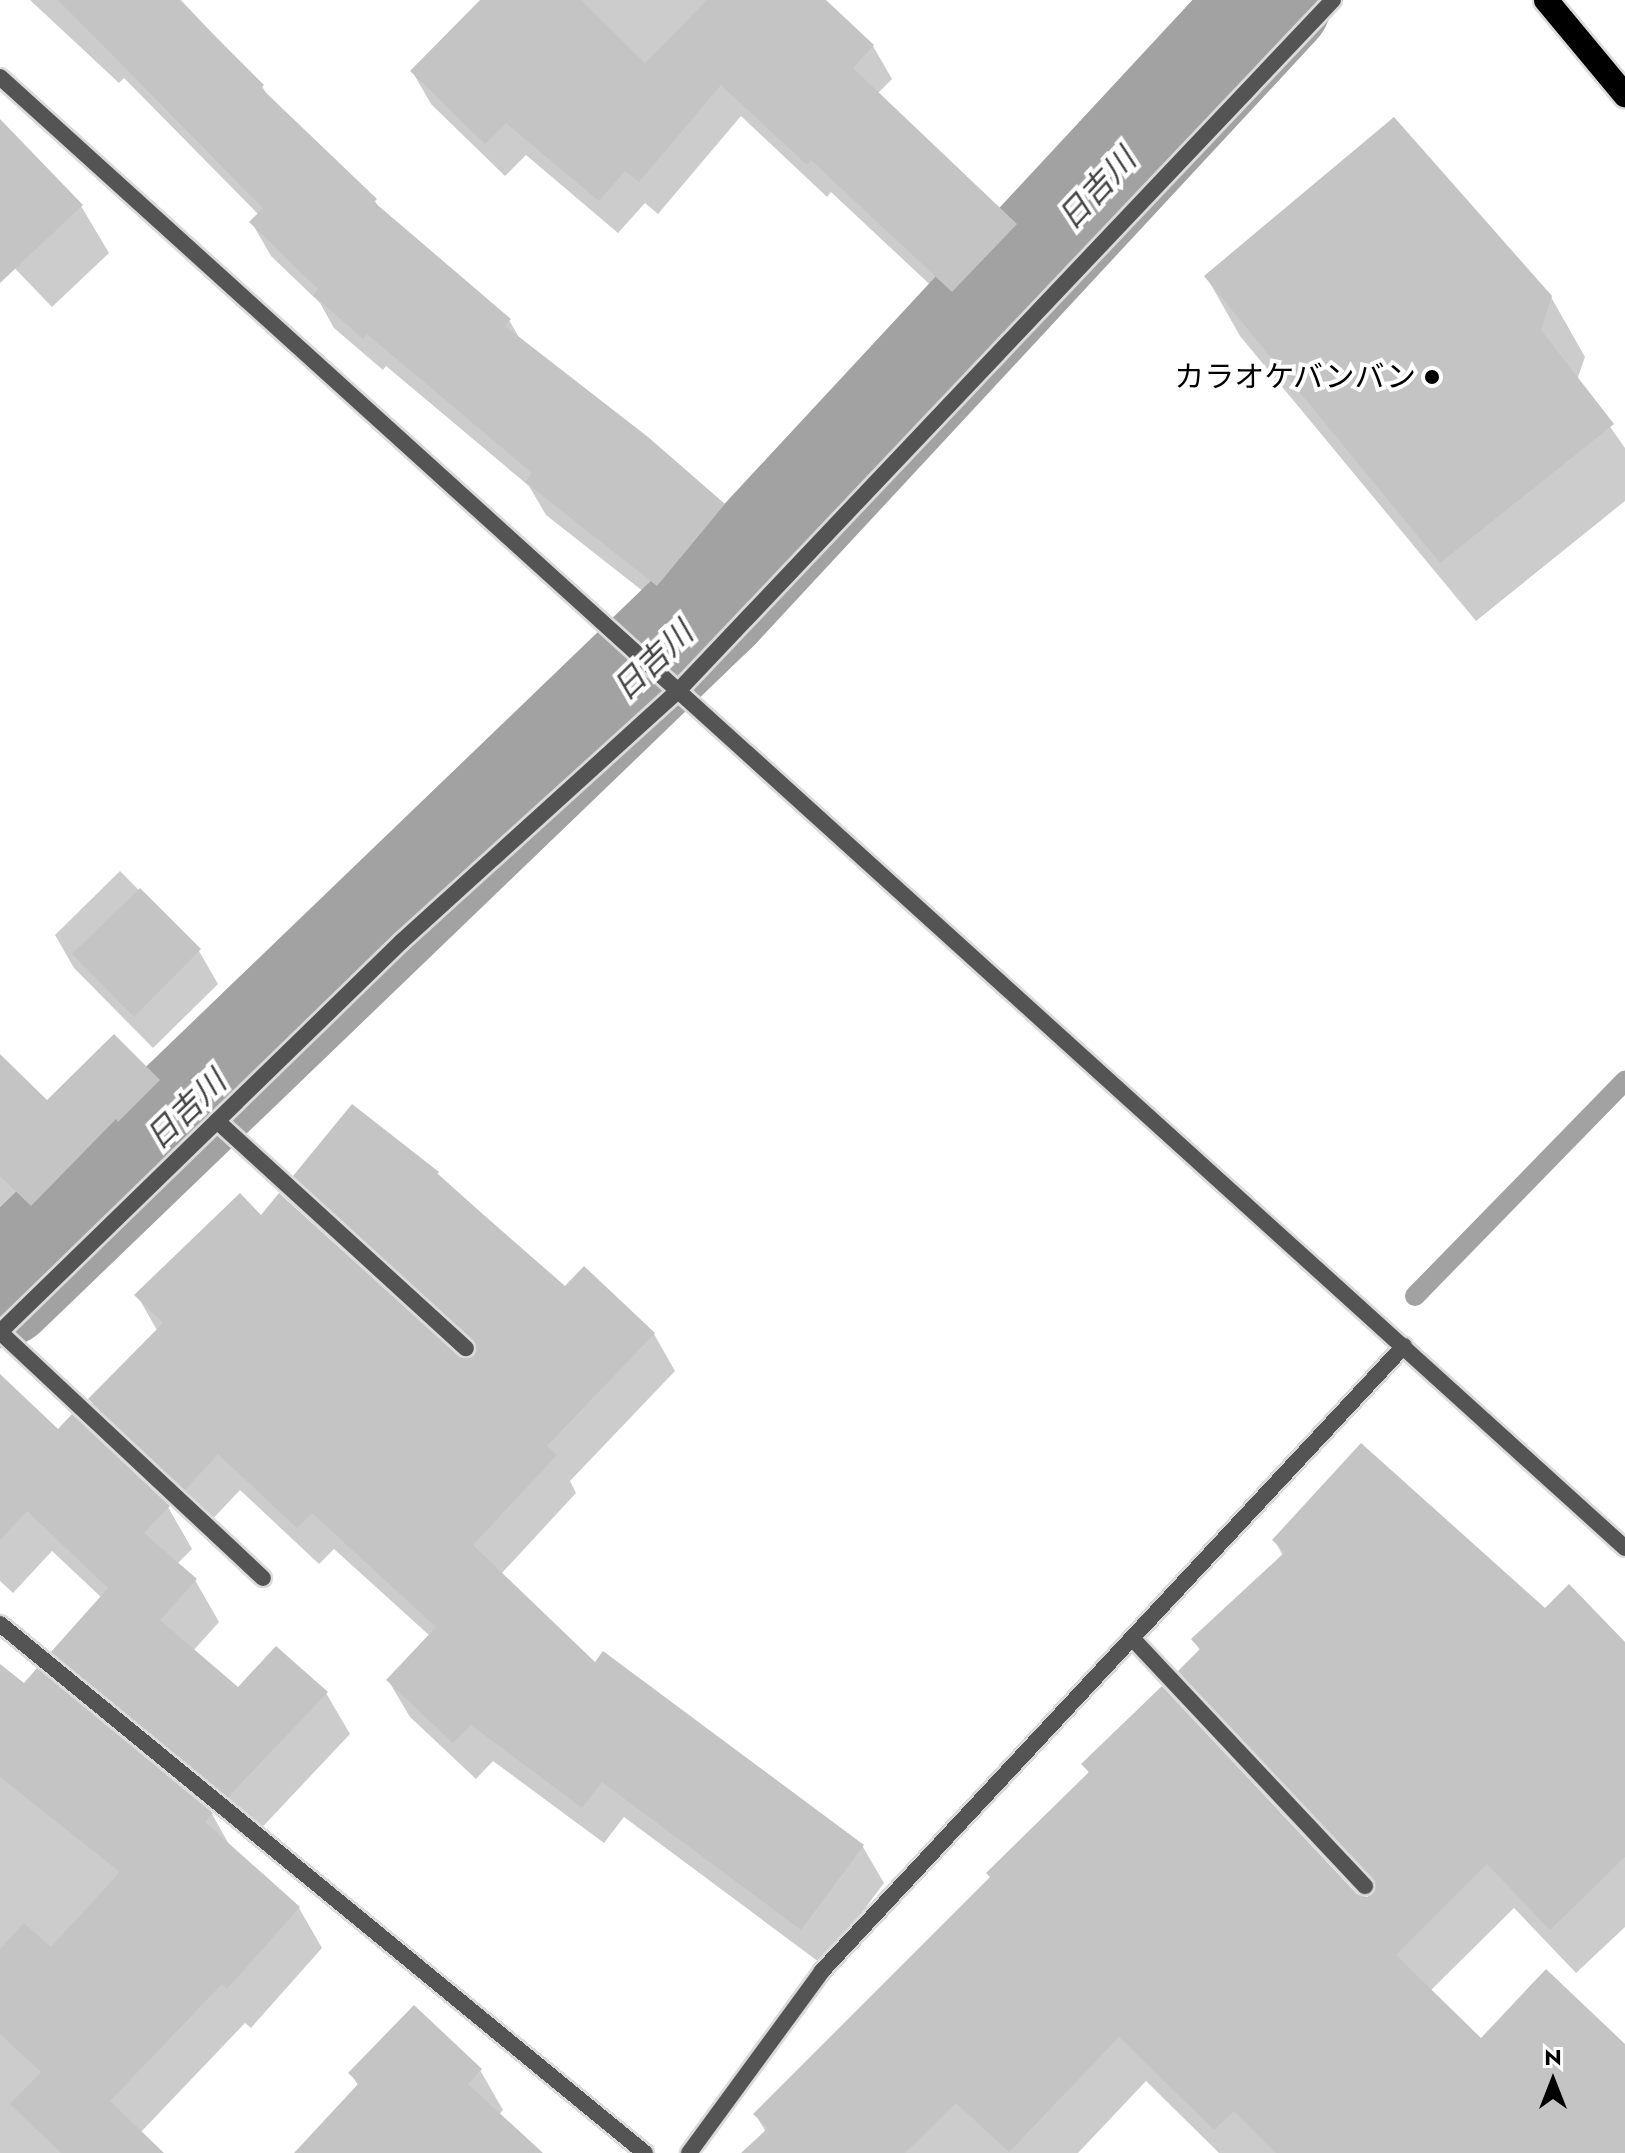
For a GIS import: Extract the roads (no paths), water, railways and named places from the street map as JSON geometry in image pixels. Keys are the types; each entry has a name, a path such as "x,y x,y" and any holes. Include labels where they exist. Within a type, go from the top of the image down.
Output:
{"highway":[{"path":"1546,0 1625,95"}],"street":[{"path":"263,1578 0,1332 401,942 678,691 1333,0"},
{"path":"0,77 1625,1548"},
{"path":"217,1121 466,1348"},
{"path":"689,2153 822,1971 1404,1346"},
{"path":"0,1624 645,2153"},
{"path":"1133,1639 1365,1886"}],"waterway":[{"name":"日吉川","path":"0,1289 713,603 1273,0"},
{"path":"1415,1296 1625,1081"}],"place":[{"name":"カラオケバンバン","path":"1432,377"}]}
